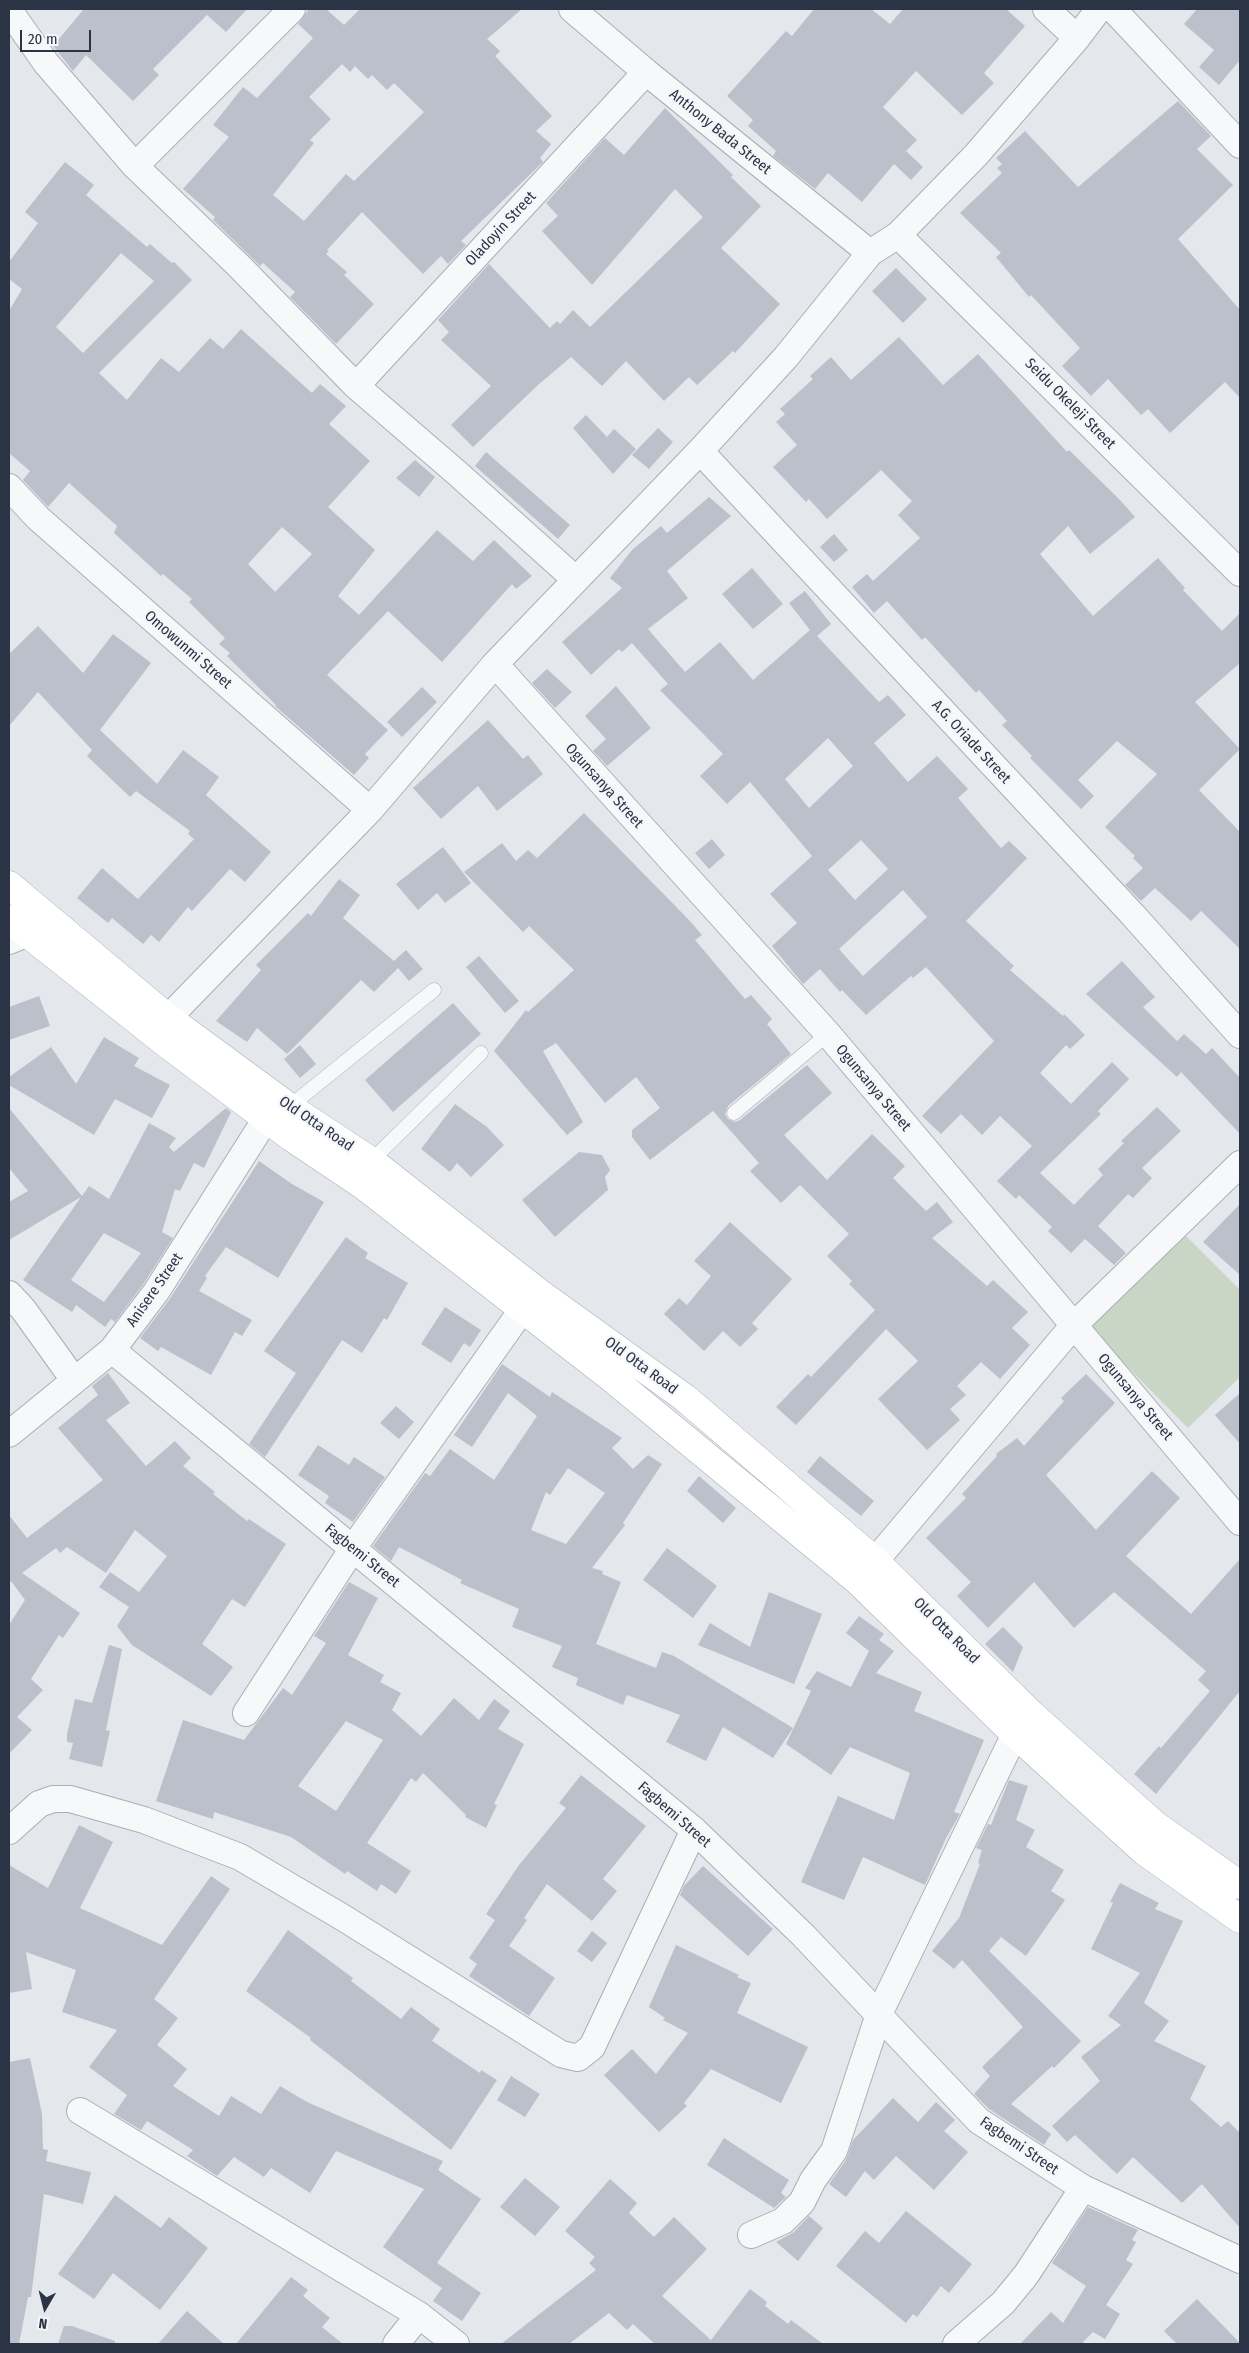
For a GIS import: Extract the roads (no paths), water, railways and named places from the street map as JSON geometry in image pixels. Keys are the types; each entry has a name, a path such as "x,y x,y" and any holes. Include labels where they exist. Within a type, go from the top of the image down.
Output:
{"street":[{"path":"135,166 292,9"},
{"name":"Anthony Bada Street","path":"572,9 646,72 870,253"},
{"path":"1046,9 1077,38"},
{"path":"168,1018 370,810 495,664 700,451 786,357 870,253 898,235 976,155 1077,38 1098,9"},
{"path":"1113,9 1240,145"},
{"path":"9,10 46,63 135,166 239,266 356,386 457,473 575,579"},
{"name":"Oladoyin Street","path":"356,386 646,72"},
{"name":"Seidu Okeleji Street","path":"898,235 1240,573"},
{"name":"A.G. Oriade Street","path":"700,451 1133,915 1240,1035"},
{"name":"Omowunmi Street","path":"9,487 38,518 370,810"},
{"name":"Ogunsanya Street","path":"495,664 828,1034 1240,1522"},
{"name":"Old Otta Road","path":"9,885 278,1112 291,1137 364,1186 609,1376 858,1581 1015,1734 1144,1851 1240,1919"},
{"name":"Old Otta Road","path":"15,931 168,1044 278,1112 371,1161 538,1292 685,1398 875,1561 1031,1714 1155,1825 1240,1885"},
{"name":"Anisere Street","path":"9,1434 112,1350 156,1292 278,1112"},
{"path":"875,1561 1074,1325 1240,1164"},
{"path":"9,1294 23,1309 74,1380"},
{"path":"246,1713 353,1548 522,1310"},
{"name":"Fagbemi Street","path":"112,1350 694,1830 804,1936 979,2121 1083,2188 1240,2260"},
{"path":"609,1376 626,1355"},
{"path":"751,2235 783,2221 802,2202 813,2180 834,2151 879,2014 1015,1734"},
{"path":"9,1831 39,1804 53,1799 70,1799 144,1820 240,1857 342,1917 561,2054 578,2058 592,2047 694,1830"},
{"path":"80,2111 419,2316 456,2344"},
{"path":"956,2344 1003,2304 1026,2275 1083,2188"},
{"path":"396,2344 419,2316"}],"lane":[{"path":"278,1112 434,990"},
{"path":"734,1113 828,1034"},
{"path":"371,1161 481,1053"}]}
